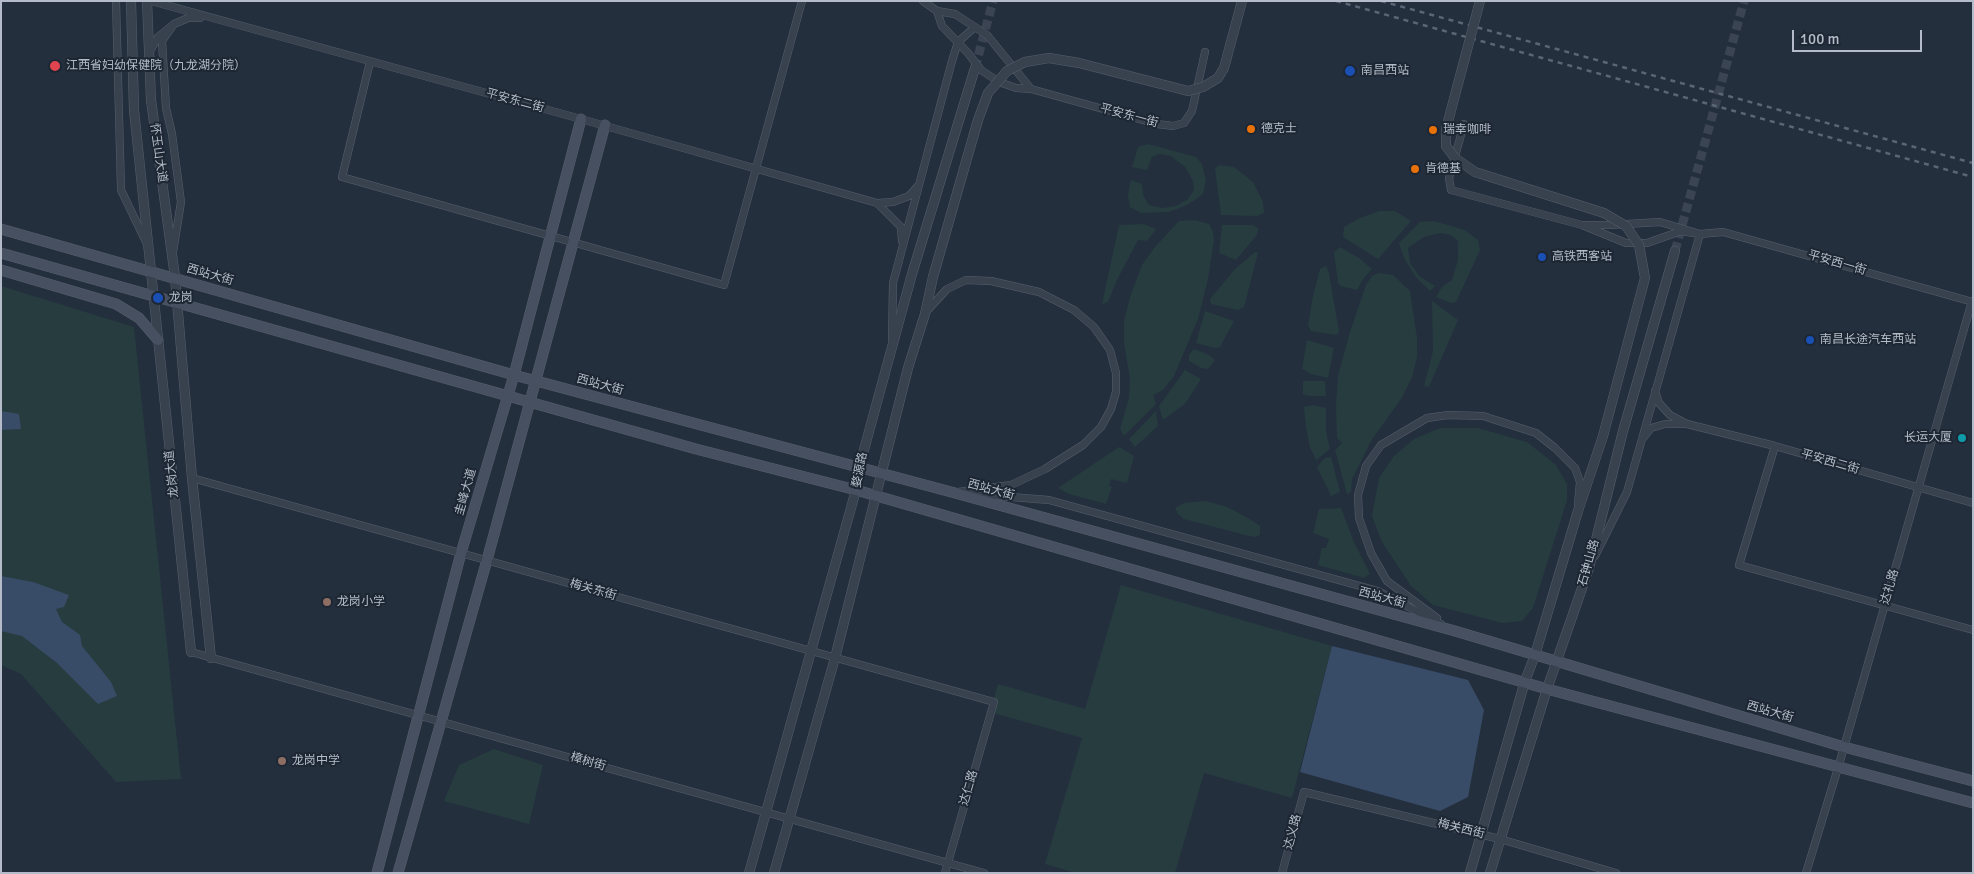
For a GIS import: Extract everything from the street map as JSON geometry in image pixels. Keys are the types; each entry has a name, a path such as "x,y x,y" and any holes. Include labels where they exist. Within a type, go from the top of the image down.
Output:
{"main road":[{"name":"圭峰大道","path":"377,873 461,553 514,375 581,119"},
{"path":"398,873 487,560 605,125"},
{"name":"西站大街","path":"1,229 514,375 955,493 1455,631 1844,747 1973,781"},
{"path":"1,253 696,450 856,490 1547,689 1973,803"},
{"path":"1,270 116,304 139,318 158,340"}],"street":[{"path":"116,1 121,190 149,248"},
{"name":"怀玉山大道","path":"131,1 134,110 153,297"},
{"name":"怀玉山大道","path":"147,1 151,100 177,304"},
{"name":"平安东二街","path":"152,1 174,4 210,18 605,125 877,203"},
{"path":"370,62 342,177 724,285 802,1"},
{"path":"923,1 937,11 955,14 992,41 1031,89"},
{"name":"婺源路","path":"774,873 835,658 908,368 925,314 933,277 978,120 988,93 1007,71 1025,62 1048,58 1079,63 1188,92 1203,88 1218,78 1224,68 1242,1"},
{"name":"石钟山路","path":"1470,873 1525,682 1603,436 1645,278 1639,245 1626,226 1604,213 1475,172 1455,158 1446,146 1446,129 1480,1"},
{"name":"平安东一街","path":"937,11 942,26 981,70 1000,82 1016,88 1031,89 1157,124 1173,126 1184,123 1192,110 1205,52"},
{"path":"150,51 158,36 174,24 188,18 210,18"},
{"path":"172,260 181,202 172,134 166,108 162,42 174,24"},
{"path":"892,344 893,283 902,248 958,42 974,27"},
{"name":"婺源路","path":"749,873 856,490 859,468 892,344 975,68"},
{"path":"1464,124 1449,178 1451,190 1582,225 1626,243 1647,243 1681,231 1700,234"},
{"path":"877,203 893,202 909,196 920,183"},
{"path":"877,203 902,227 902,248"},
{"path":"1582,225 1660,222 1700,234"},
{"name":"平安西一街","path":"1700,234 1723,232 1972,301"},
{"path":"1589,568 1627,492 1654,390 1700,234"},
{"name":"石钟山路","path":"1490,873 1547,689 1589,568 1623,431 1675,251"},
{"path":"925,314 947,289 966,280 991,281 1039,292 1074,310 1094,327 1110,350 1116,373 1116,392 1111,409 1101,427 1083,445 1045,470 1011,484 955,493"},
{"name":"龙岗大道","path":"153,297 191,652"},
{"name":"达礼路","path":"1806,873 1972,301"},
{"name":"龙岗大道","path":"177,304 192,478 211,658"},
{"path":"1654,390 1659,403 1670,415 1686,424"},
{"path":"1455,631 1387,581 1371,553 1359,518 1358,495 1366,466 1380,445 1427,418 1448,415 1483,416 1536,433 1555,448 1575,468 1580,482 1578,511"},
{"path":"1641,440 1651,428 1665,424 1686,424"},
{"name":"平安西二街","path":"1686,424 1775,446 1973,503"},
{"path":"1775,446 1739,565 1973,630"},
{"name":"梅关东街","path":"192,478 994,702"},
{"path":"955,493 1049,500 1378,591 1455,631"},
{"name":"樟树街","path":"191,652 984,873"},
{"name":"达仁路","path":"945,873 994,702"},
{"name":"梅关西街","path":"1304,792 1481,834 1616,873"},
{"name":"达义路","path":"1282,873 1304,792"}],"green space":[{"path":"1148,144 1196,157 1202,164 1206,181 1203,194 1189,204 1169,212 1141,213 1130,207 1128,195 1131,180 1142,184 1143,195 1149,205 1162,208 1176,206 1188,199 1194,190 1193,181 1185,167 1171,156 1159,154 1152,157 1147,170 1132,167 1138,147"},
{"path":"1219,165 1234,167 1253,182 1263,202 1264,213 1257,216 1221,215 1215,169"},
{"path":"1379,211 1395,211 1411,221 1378,259 1343,237 1344,227 1360,218"},
{"path":"1195,220 1209,224 1214,240 1208,279 1198,319 1174,376 1163,390 1153,395 1156,404 1124,436 1120,429 1129,398 1130,380 1124,342 1124,321 1131,294 1142,265 1155,247 1179,221"},
{"path":"1434,221 1465,230 1478,240 1480,250 1456,302 1451,303 1436,297 1442,287 1452,280 1458,260 1458,241 1451,235 1440,233 1424,237 1408,248 1410,263 1419,276 1435,286 1430,291 1415,276 1404,258 1399,243 1420,222"},
{"path":"1144,224 1156,229 1147,241 1138,240 1108,302 1102,304 1119,225"},
{"path":"1222,225 1252,225 1258,228 1257,235 1236,260 1219,253"},
{"path":"1340,247 1359,258 1372,269 1363,279 1357,290 1341,286 1338,283 1334,252"},
{"path":"1255,252 1258,253 1244,307 1238,310 1211,304 1210,299 1235,269"},
{"path":"1326,266 1329,273 1339,332 1336,335 1311,331 1308,325 1320,269"},
{"path":"1378,273 1393,275 1410,291 1417,338 1417,357 1412,377 1401,399 1371,441 1352,479 1351,492 1347,494 1335,450 1342,443 1337,438 1336,405 1338,376 1366,285 1372,276"},
{"path":"1,286 134,327 181,779 116,782 21,674 1,665"},
{"path":"1432,301 1458,320 1429,387 1424,386 1433,351"},
{"path":"1205,311 1234,321 1220,347 1215,348 1196,343"},
{"path":"1307,340 1334,348 1328,378 1311,374 1302,369"},
{"path":"1194,349 1209,355 1215,360 1208,369 1201,368 1189,361 1189,355"},
{"path":"1185,370 1201,379 1185,404 1163,420 1159,406"},
{"path":"1303,381 1325,381 1326,396 1303,394"},
{"path":"1314,405 1326,408 1326,432 1330,449 1316,460 1310,447 1304,407"},
{"path":"1156,411 1158,426 1135,447 1129,439"},
{"path":"1440,428 1478,428 1527,442 1556,465 1567,484 1567,500 1533,608 1522,621 1502,623 1433,605 1411,586 1382,542 1372,516 1379,478 1394,456 1414,439"},
{"path":"1119,447 1134,456 1127,483 1111,479 1109,486 1112,487 1106,504 1069,494 1058,488"},
{"path":"1331,457 1340,492 1331,496 1317,467 1325,458"},
{"path":"1206,501 1227,507 1248,518 1260,526 1260,535 1254,537 1184,519 1175,508 1184,503"},
{"path":"1341,508 1354,542 1370,574 1364,578 1318,565 1322,548 1326,548 1329,539 1313,533 1319,509"},
{"path":"1121,585 1332,646 1292,798 1204,773 1175,873 1076,873 1045,864 1082,738 990,712 998,684 1085,709"},
{"path":"494,749 543,765 529,824 444,801 459,765"}],"water":[{"path":"1,411 19,414 21,429 1,430"},
{"path":"1,576 33,582 69,595 64,607 56,609 62,622 80,635 82,646 111,682 117,696 98,704 57,663 22,636 1,631"},
{"path":"1332,646 1468,680 1484,710 1468,797 1440,811 1300,772"}],"tunnel":[{"path":"975,68 993,1"},
{"path":"1675,251 1744,1"}],"railway":[{"path":"1336,1 1973,177"},
{"path":"1381,1 1973,163"}],"place":[{"name":"江西省妇幼保健院（九龙湖分院）","path":"55,66"},
{"name":"南昌西站","path":"1350,71"},
{"name":"德克士","path":"1251,129"},
{"name":"瑞幸咖啡","path":"1433,130"},
{"name":"肯德基","path":"1415,169"},
{"name":"高铁西客站","path":"1542,257"},
{"name":"龙岗","path":"158,298"},
{"name":"南昌长途汽车西站","path":"1810,340"},
{"name":"长运大厦","path":"1962,438"},
{"name":"龙岗小学","path":"327,602"},
{"name":"龙岗中学","path":"282,761"}]}
